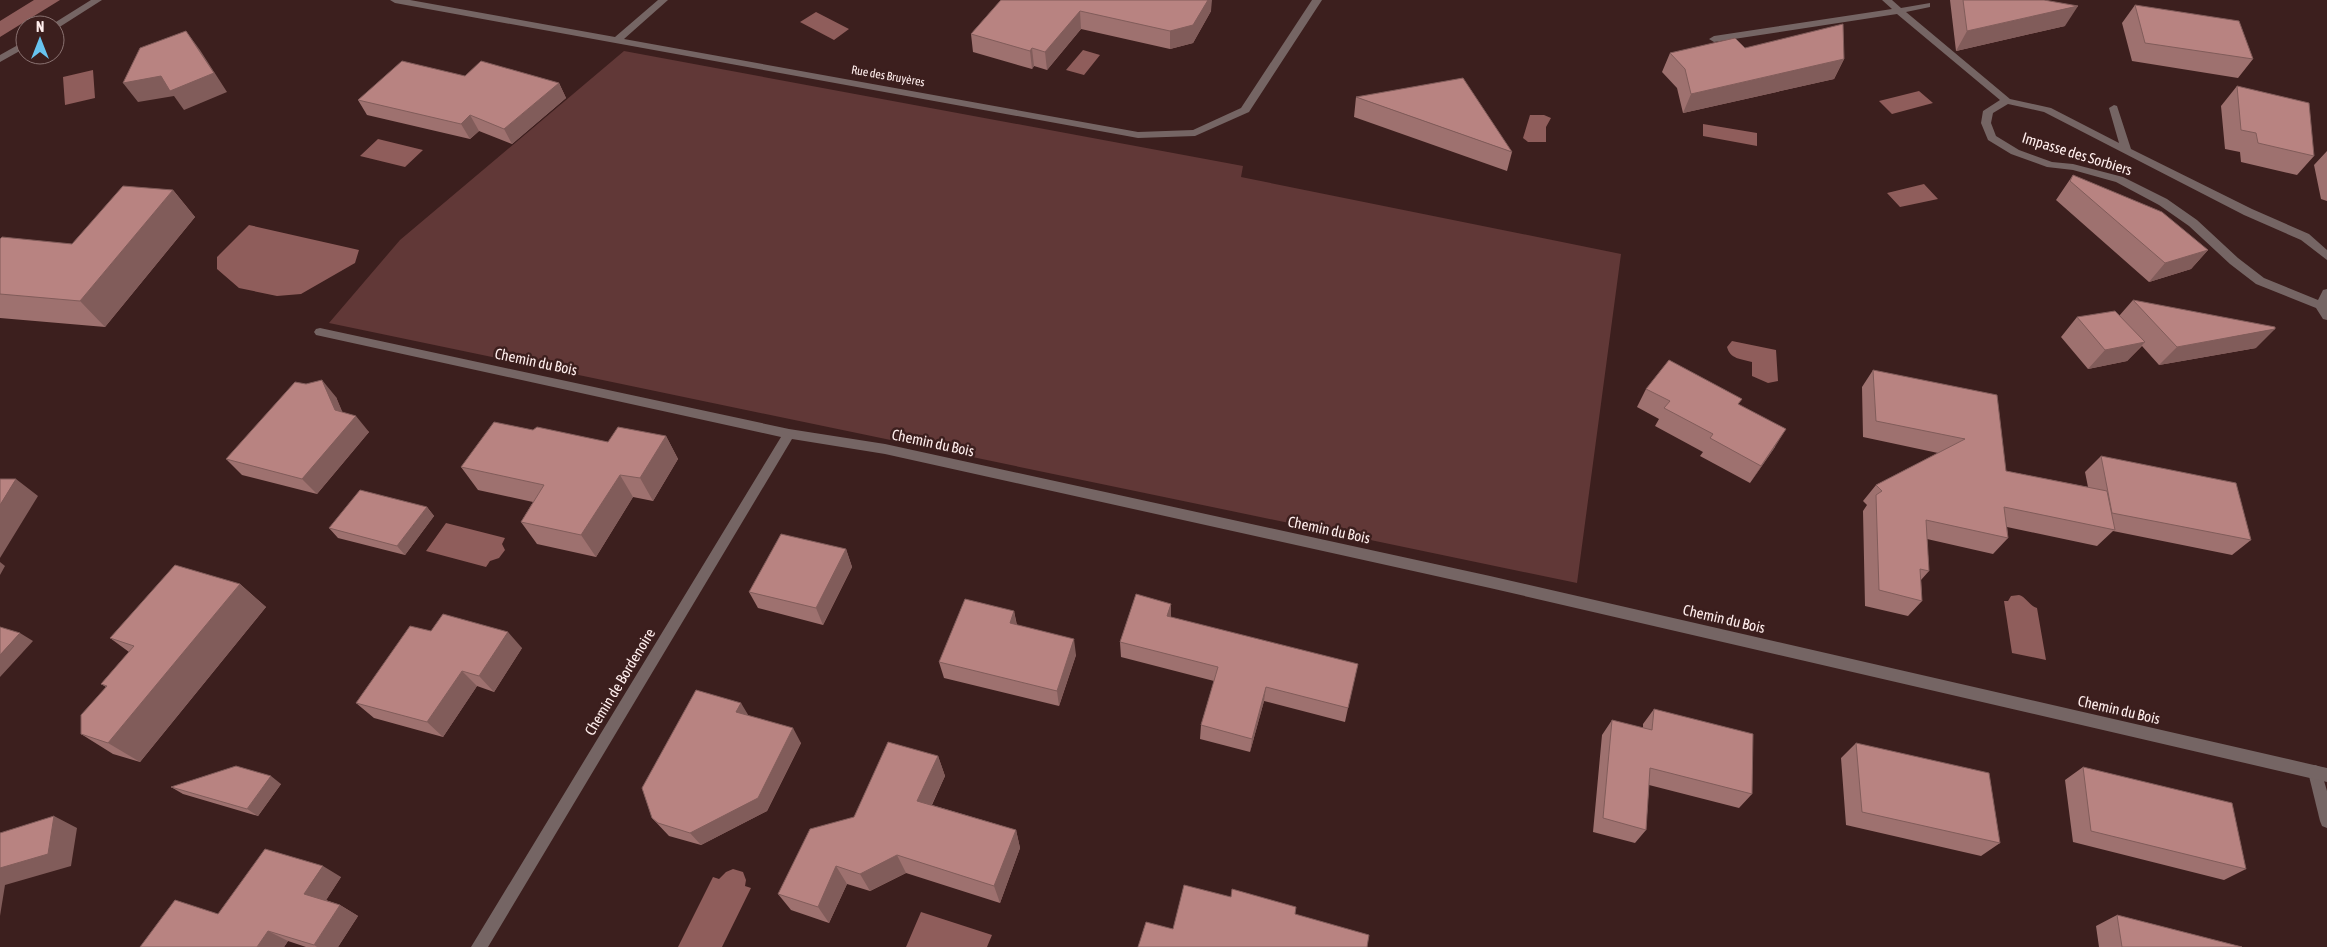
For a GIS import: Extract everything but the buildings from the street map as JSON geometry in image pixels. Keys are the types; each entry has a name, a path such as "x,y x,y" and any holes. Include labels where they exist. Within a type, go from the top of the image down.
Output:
{"street":[{"path":"65,20 97,0"},
{"name":"Rue des Bruyères","path":"394,0 618,39 1138,135 1195,133 1245,110 1317,0"},
{"path":"618,39 663,0"},
{"name":"Impasse des Sorbiers","path":"1886,0 2007,101 2047,110 2248,212 2305,237 2327,256"},
{"path":"1714,39 1899,11 1926,5"},
{"path":"0,59 15,50"},
{"name":"Impasse des Sorbiers","path":"2007,101 1988,110 1986,123 1992,138 2014,152 2051,165 2073,167 2119,180 2163,202 2193,223 2234,261 2260,281 2320,305"},
{"path":"2114,108 2128,151"},
{"path":"2327,293 2320,305 2327,316"},
{"name":"Chemin du Bois","path":"320,332 789,434 885,449 1461,575 2321,774"},
{"name":"Chemin de Bordenoire","path":"478,947 789,434"},
{"path":"2321,774 2327,821"}],"shaded area":[{"path":"34,0 60,0 36,15 15,15 15,28 0,37 0,21"},
{"path":"816,12 849,29 834,40 800,22"},
{"path":"1083,50 1100,55 1084,75 1066,70"},
{"path":"624,51 1243,166 1241,177 1621,254 1577,583 329,323 400,240"},
{"path":"93,70 95,98 65,105 63,77"},
{"path":"1919,91 1933,103 1892,114 1879,101"},
{"path":"1530,115 1544,115 1551,118 1546,127 1546,142 1528,142 1523,138"},
{"path":"1703,124 1757,133 1757,146 1703,136"},
{"path":"378,139 423,150 405,167 360,156"},
{"path":"1924,184 1938,199 1900,207 1887,193"},
{"path":"249,225 359,250 355,263 301,294 277,296 239,288 217,269 217,257"},
{"path":"1732,341 1776,350 1778,381 1768,383 1752,376 1752,362 1736,358 1728,351 1727,347"},
{"path":"446,523 505,538 502,544 505,550 499,558 490,561 486,567 426,551"},
{"path":"2019,595 2037,608 2046,660 2012,653 2004,601 2008,601 2011,596"},
{"path":"733,869 743,872 746,880 745,886 751,888 722,947 678,947 713,877 719,879 726,872"},
{"path":"921,912 992,935 987,947 906,947"}]}
